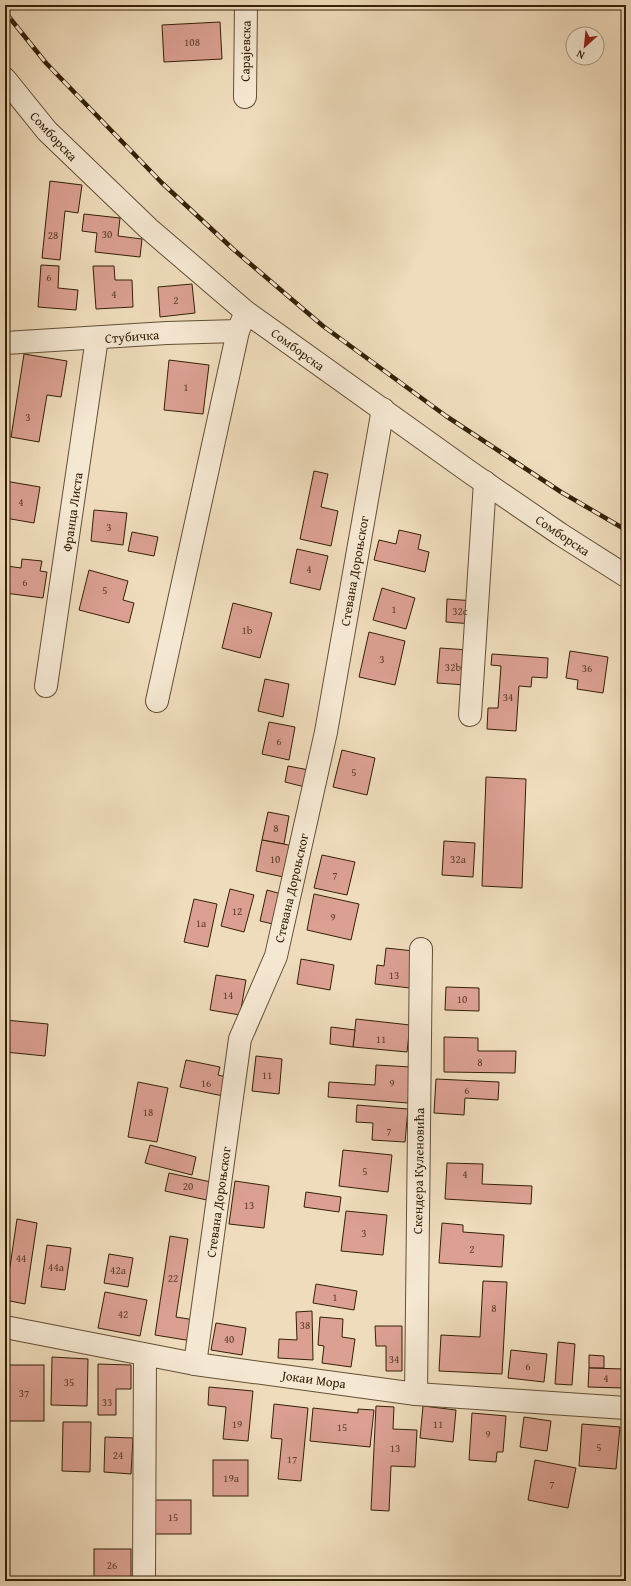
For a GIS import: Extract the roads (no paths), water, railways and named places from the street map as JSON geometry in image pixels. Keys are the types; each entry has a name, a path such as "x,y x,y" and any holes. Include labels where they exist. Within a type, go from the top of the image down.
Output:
{"street":[{"name":"Сарајевска","path":"245,97 246,5"},
{"name":"Сомборска","path":"5,79 47,131 242,321 383,409 560,534 626,576"},
{"name":"Стубичка","path":"5,343 97,338 242,321"},
{"path":"157,701 242,321"},
{"name":"Франца Листа","path":"46,686 97,338"},
{"name":"Стевана Дороњског","path":"195,1364 240,1039 276,956 326,732 383,409"},
{"path":"470,715 485,482"},
{"name":"Скендера Куленовића","path":"416,1394 420,949"},
{"name":"Јокаи Мора","path":"5,1327 195,1364 416,1394 626,1408"},
{"path":"144,1581 145,1355"}],"railway":[{"path":"5,12 46,63 162,183 233,249 323,326 446,416 561,492 626,530"}]}
